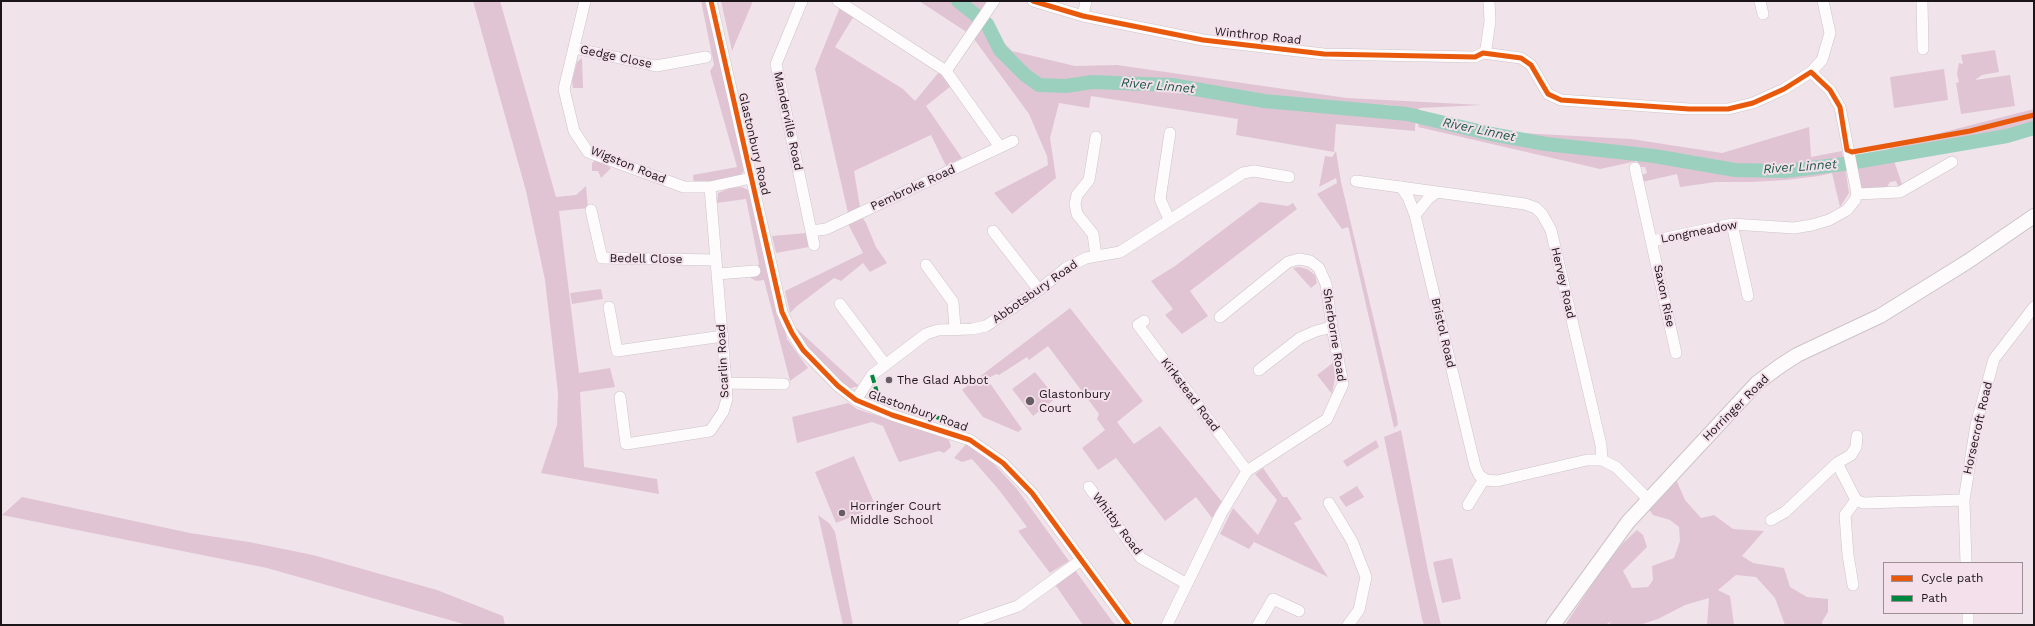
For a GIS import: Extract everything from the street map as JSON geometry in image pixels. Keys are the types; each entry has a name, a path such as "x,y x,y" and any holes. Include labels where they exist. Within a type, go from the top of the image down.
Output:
{"main road":[{"name":"Horringer Road","path":"1553,625 1628,522 1757,383 1780,366 1880,316 1967,262 2034,216"}],"street":[{"name":"Glastonbury Road","path":"711,1 782,312 792,333 814,363 838,386 856,400 886,413 960,436 986,450 1003,463 1032,493 1130,625"},
{"name":"Manderville Road","path":"802,1 776,64 814,246"},
{"path":"838,1 946,71 1000,147"},
{"path":"946,71 994,1"},
{"name":"Winthrop Road","path":"1033,1 1083,16 1203,40 1324,54 1475,57 1483,53 1521,58 1531,65 1548,94 1561,100 1689,110 1728,109 1754,103 1784,89 1811,72"},
{"path":"1083,16 1086,1"},
{"path":"1483,53 1486,49 1490,21 1488,1"},
{"path":"1760,1 1762,14"},
{"path":"1823,1 1830,33 1822,60 1811,72 1830,90 1840,107 1857,194 1900,192 1952,162"},
{"path":"1922,1 1917,32 1923,49"},
{"name":"Wigston Road","path":"582,2 574,48 564,89 574,131 588,152 684,187 710,186 751,178"},
{"name":"Gedge Close","path":"574,48 656,66 706,56"},
{"path":"1169,219 1160,199 1170,133"},
{"path":"1096,137 1089,180 1077,195 1075,204 1077,214 1093,234 1096,256"},
{"name":"Pembroke Road","path":"812,231 826,229 1013,141"},
{"name":"Saxon Rise","path":"1635,168 1676,353"},
{"name":"Abbotsbury Road","path":"856,400 872,375 926,334 938,330 955,328 972,329 986,326 1039,290 1066,268 1086,258 1120,252 1169,219 1243,173 1254,171 1289,177"},
{"name":"Hervey Road","path":"1356,181 1525,204 1536,208 1545,218 1551,230 1574,327 1601,445 1602,460"},
{"name":"Scarlin Road","path":"620,397 626,444 710,431 723,412 727,399 710,186"},
{"name":"Bristol Road","path":"1401,187 1408,197 1415,215 1475,466 1478,473 1484,479"},
{"path":"1415,215 1428,199 1437,192"},
{"name":"Longmeadow","path":"1652,241 1732,224 1794,228 1812,225 1829,220 1847,210 1855,200 1857,194"},
{"name":"Bedell Close","path":"591,210 602,258 715,260"},
{"path":"1732,224 1748,296"},
{"path":"993,231 1039,290"},
{"name":"Sherborne Road","path":"1167,625 1221,514 1247,471 1327,420 1344,384 1332,327 1324,277 1319,268 1310,261 1299,259 1288,262 1220,317"},
{"path":"926,265 952,302 955,328"},
{"path":"717,274 752,274"},
{"path":"840,304 885,364"},
{"path":"609,307 617,352 723,336"},
{"name":"Horsecroft Road","path":"1966,562 1964,500 1976,425 1994,359 2034,307"},
{"name":"Kirkstead Road","path":"1144,321 1138,326 1247,471"},
{"path":"1259,370 1300,338 1316,331 1332,327"},
{"path":"726,383 784,384"},
{"path":"1771,520 1785,512 1837,463 1851,455 1856,448 1857,436"},
{"path":"1468,505 1484,479 1497,481 1587,460 1602,460 1616,467 1648,499"},
{"path":"1837,463 1856,500 1863,503 1964,500"},
{"name":"Whitby Road","path":"1089,488 1141,558 1187,584"},
{"path":"1853,585 1848,555 1845,515 1856,500"},
{"path":"1329,503 1352,541 1366,577 1359,610 1348,625"},
{"path":"963,625 1018,606 1082,560"},
{"path":"1258,625 1273,598 1299,611"},
{"path":"1968,614 1968,625"}],"shaded area":[{"path":"473,1 500,1 556,197 576,195 586,186 588,208 559,211 579,373 610,368 615,387 580,392 584,467 657,479 659,494 541,473 557,425 558,393 545,280 526,191"},
{"path":"701,1 710,1 744,170 739,178 694,187 693,175 737,167 710,71 714,65"},
{"path":"721,1 753,1 732,51"},
{"path":"919,1 956,1 971,12 959,1 986,1 986,5 968,33"},
{"path":"840,7 854,16 835,47 903,89 915,101 939,72 951,86 926,106 962,158 946,166 931,135 854,171 860,207 848,213 815,69"},
{"path":"984,22 1012,51 1075,66 1117,65 1347,98 1482,105 1420,108 1417,111 1384,104 1416,114 1415,131 1336,124 1334,152 1236,135 1238,119 1091,96 1089,108 1059,103 1050,138 1056,178 1012,214 994,193 1048,165 1047,156 1029,114 974,39"},
{"path":"1995,50 1999,72 1982,75 1975,80 2010,75 2015,106 1961,114 1956,83 1959,82 1957,74 1959,63 1963,64 1961,55"},
{"path":"582,58 583,88 573,88 572,81 577,62"},
{"path":"1944,69 1948,100 1894,108 1890,77"},
{"path":"2034,109 2034,125 1891,156 1889,146"},
{"path":"1420,116 1485,131 1631,139 1722,153 1809,127 1811,157 1842,151 1844,164 1822,167 1724,168 1608,148 1599,152 1651,157 1732,172 1793,173 1845,167 1849,193 1840,207 1832,173 1786,180 1716,182 1680,187 1677,174 1642,182 1642,175 1647,173 1645,167 1639,167 1637,161 1600,169 1418,127"},
{"path":"1336,151 1341,182 1397,417 1398,425 1394,428 1349,230 1348,227 1342,229 1317,194 1337,183 1336,178 1319,187 1325,156 1332,157"},
{"path":"1893,158 1903,187 1898,186 1896,181 1890,182 1887,187 1884,188 1861,188 1855,165"},
{"path":"597,159 611,168 601,178 598,171 592,171 592,163"},
{"path":"742,187 748,190 752,202 787,339 808,368 790,381 764,280 756,281 751,278 750,271 755,271 759,264 746,199 717,203 718,193 730,188"},
{"path":"1260,202 1288,206 1293,203 1297,209 1190,291 1208,316 1182,334 1165,315 1173,309 1151,281 1175,266"},
{"path":"862,217 876,247 887,263 870,272 863,263 841,281 834,278 790,313 785,291 863,253 848,224"},
{"path":"806,233 809,247 776,253 772,236"},
{"path":"1299,267 1307,269 1315,275 1317,283 1311,288 1293,268"},
{"path":"601,289 603,299 572,304 570,293"},
{"path":"1070,308 1143,401 1117,422 1134,444 1160,426 1223,503 1212,518 1196,497 1165,521 1116,458 1098,470 1082,448 1105,430 1097,419 1099,414 1048,346 1029,360 1027,357 999,375 996,374 987,379 1022,429 1018,432 983,417 962,390"},
{"path":"795,327 859,386 847,389 803,344"},
{"path":"1334,362 1335,378 1332,394 1317,375"},
{"path":"1035,372 1056,398 1033,416 1012,389"},
{"path":"848,403 857,409 940,436 949,440 951,447 944,453 939,451 899,462 883,426 872,422 797,443 792,417"},
{"path":"1401,430 1428,571 1441,625 1424,625 1422,619 1384,437"},
{"path":"1376,440 1379,447 1347,467 1343,461"},
{"path":"966,444 993,463 1017,489 1069,561 1050,573 1018,531 1027,527 999,490 972,459 962,462 954,458"},
{"path":"854,456 876,507 836,523 815,472"},
{"path":"1263,468 1283,497 1287,497 1302,519 1294,523 1328,577 1254,542 1249,549 1220,534 1233,508 1258,535 1277,500 1255,474"},
{"path":"1674,475 1685,500 1701,518 1714,515 1733,529 1764,531 1742,556 1753,563 1784,568 1790,587 1807,597 1828,599 1828,612 1822,622 1822,625 1785,625 1775,598 1756,577 1736,575 1718,590 1730,596 1734,625 1707,625 1709,598 1685,605 1658,619 1639,625 1608,625 1612,621 1605,625 1565,625 1603,568 1622,544 1637,530 1643,535 1647,547 1623,571 1632,588 1648,587 1653,580 1652,566 1674,558 1680,541 1679,527 1670,520 1653,515 1647,507"},
{"path":"1357,486 1364,497 1346,507 1339,497"},
{"path":"22,497 190,533 249,542 313,555 437,590 503,616 505,625 467,625 267,568 2,515"},
{"path":"818,515 830,524 835,532 853,625 843,625"},
{"path":"1452,558 1461,599 1442,603 1433,562"},
{"path":"1075,570 1116,625 1083,625 1054,583"}],"waterway":[{"name":"River Linnet","path":"958,1 987,24 1000,50 1025,75 1039,85 1066,86 1092,82 1172,85 1264,101 1407,114 1491,134 1546,144 1654,156 1735,170 1785,171 1844,164 2007,136 2034,128"}],"marked path":[{"path":"872,375 878,396 944,420"}],"cycle path":[{"path":"711,1 782,312 792,333 803,350 838,386 856,400 892,415 970,440 1003,463 1032,493 1129,625"},
{"path":"1033,1 1083,16 1203,40 1324,54 1475,57 1483,53 1521,58 1531,65 1548,94 1561,100 1689,109 1728,109 1753,103 1784,89 1811,72 1830,90 1840,107 1847,150 1852,152 1970,131 2034,115"}],"place":[{"name":"The Glad Abbot","path":"889,380"},
{"name":"Glastonbury Court","path":"1030,401"},
{"name":"Horringer Court Middle School","path":"842,513"}]}
